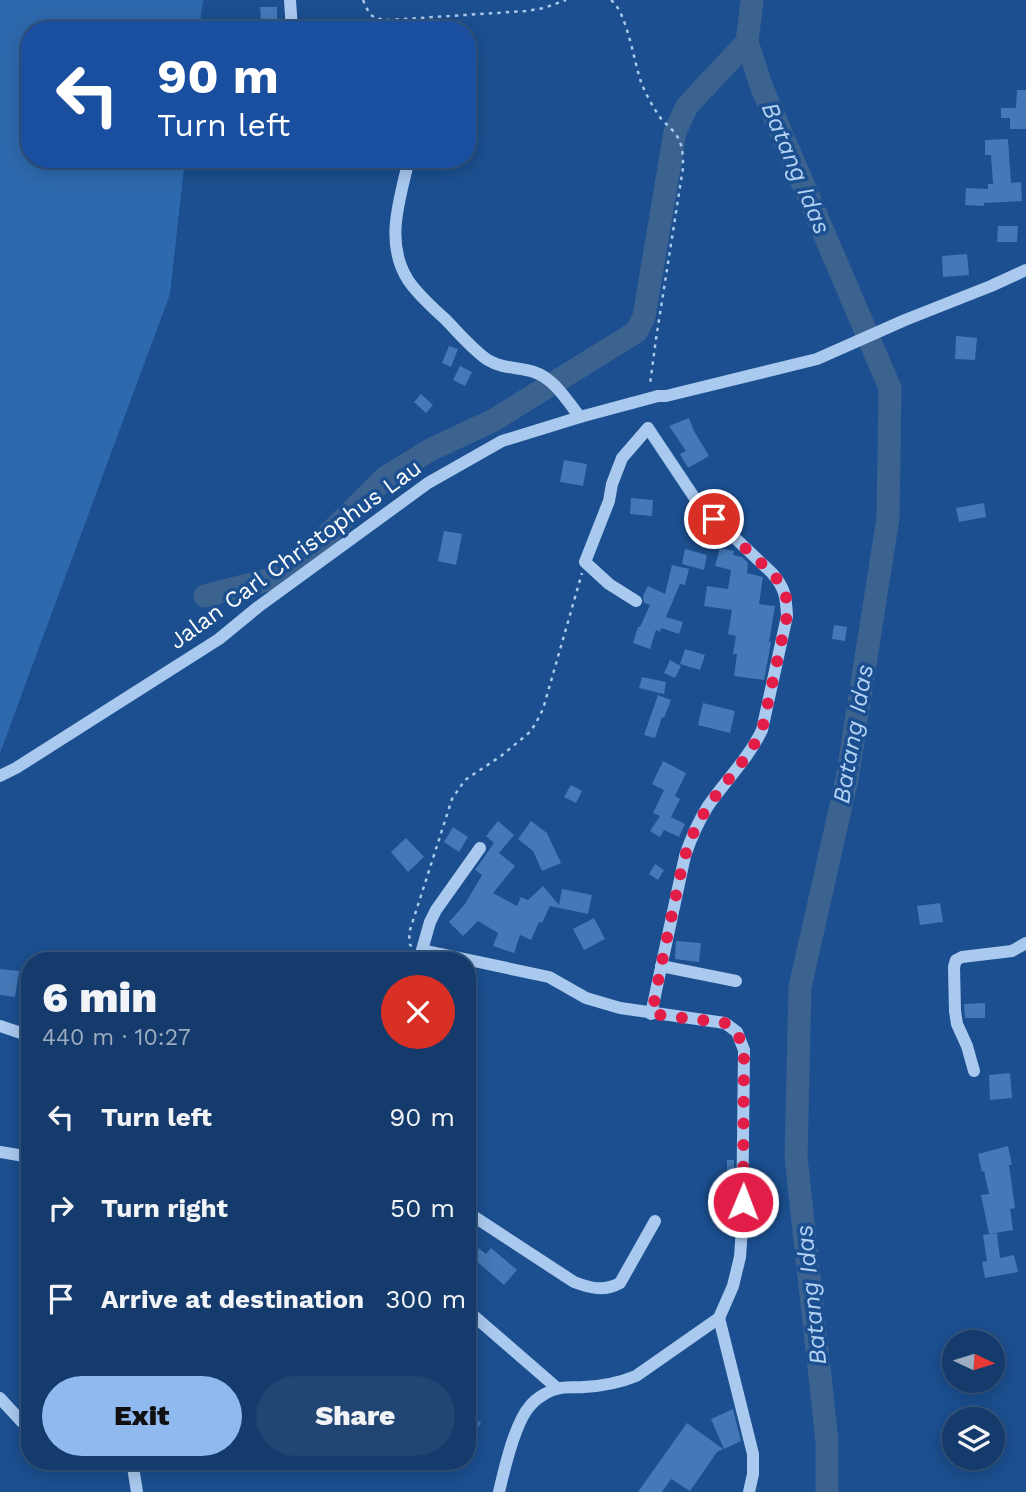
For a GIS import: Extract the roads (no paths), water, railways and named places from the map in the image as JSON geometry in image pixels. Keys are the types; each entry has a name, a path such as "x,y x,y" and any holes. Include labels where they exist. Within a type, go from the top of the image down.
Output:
{"street":[{"path":"290,0 291,21"},
{"path":"407,168 394,233 398,256 407,278 420,296 487,360 502,367 537,373 551,383 580,417"},
{"name":"Jalan Carl Christophus Lau","path":"0,776 219,639 258,607 428,483 502,441 632,403 654,392 666,396 817,359 1026,270"},
{"path":"636,601 609,584 585,562 610,501 612,484 622,458 648,428 698,503 781,584 786,597 787,616 762,730 751,751 709,804 690,841 652,1014"},
{"path":"431,952 422,950 425,935 436,910 480,848"},
{"path":"974,1071 957,1024 954,967 956,960 1012,951 1026,943"},
{"path":"476,961 549,977 586,998 620,1008 725,1023 737,1032 744,1050 740,1257 733,1286 719,1318 636,1376 623,1382 604,1386 558,1388 534,1402 527,1408 508,1455 499,1492"},
{"path":"661,966 736,981"},
{"path":"0,1026 21,1033"},
{"path":"0,1152 21,1156"},
{"path":"476,1218 574,1282 599,1289 620,1283 655,1221"},
{"path":"476,1318 558,1388"},
{"path":"719,1318 752,1454 753,1474 749,1492"},
{"path":"0,1398 21,1421"},
{"path":"133,1470 137,1492"}],"waterway":[{"name":"Batang Idas","path":"752,0 747,42 762,88 890,388 888,518 847,779 800,987 796,1157 827,1441 827,1492"},
{"path":"205,596 287,575 386,477 430,450 494,420 636,332 644,317 675,132 687,106 747,42"}]}
